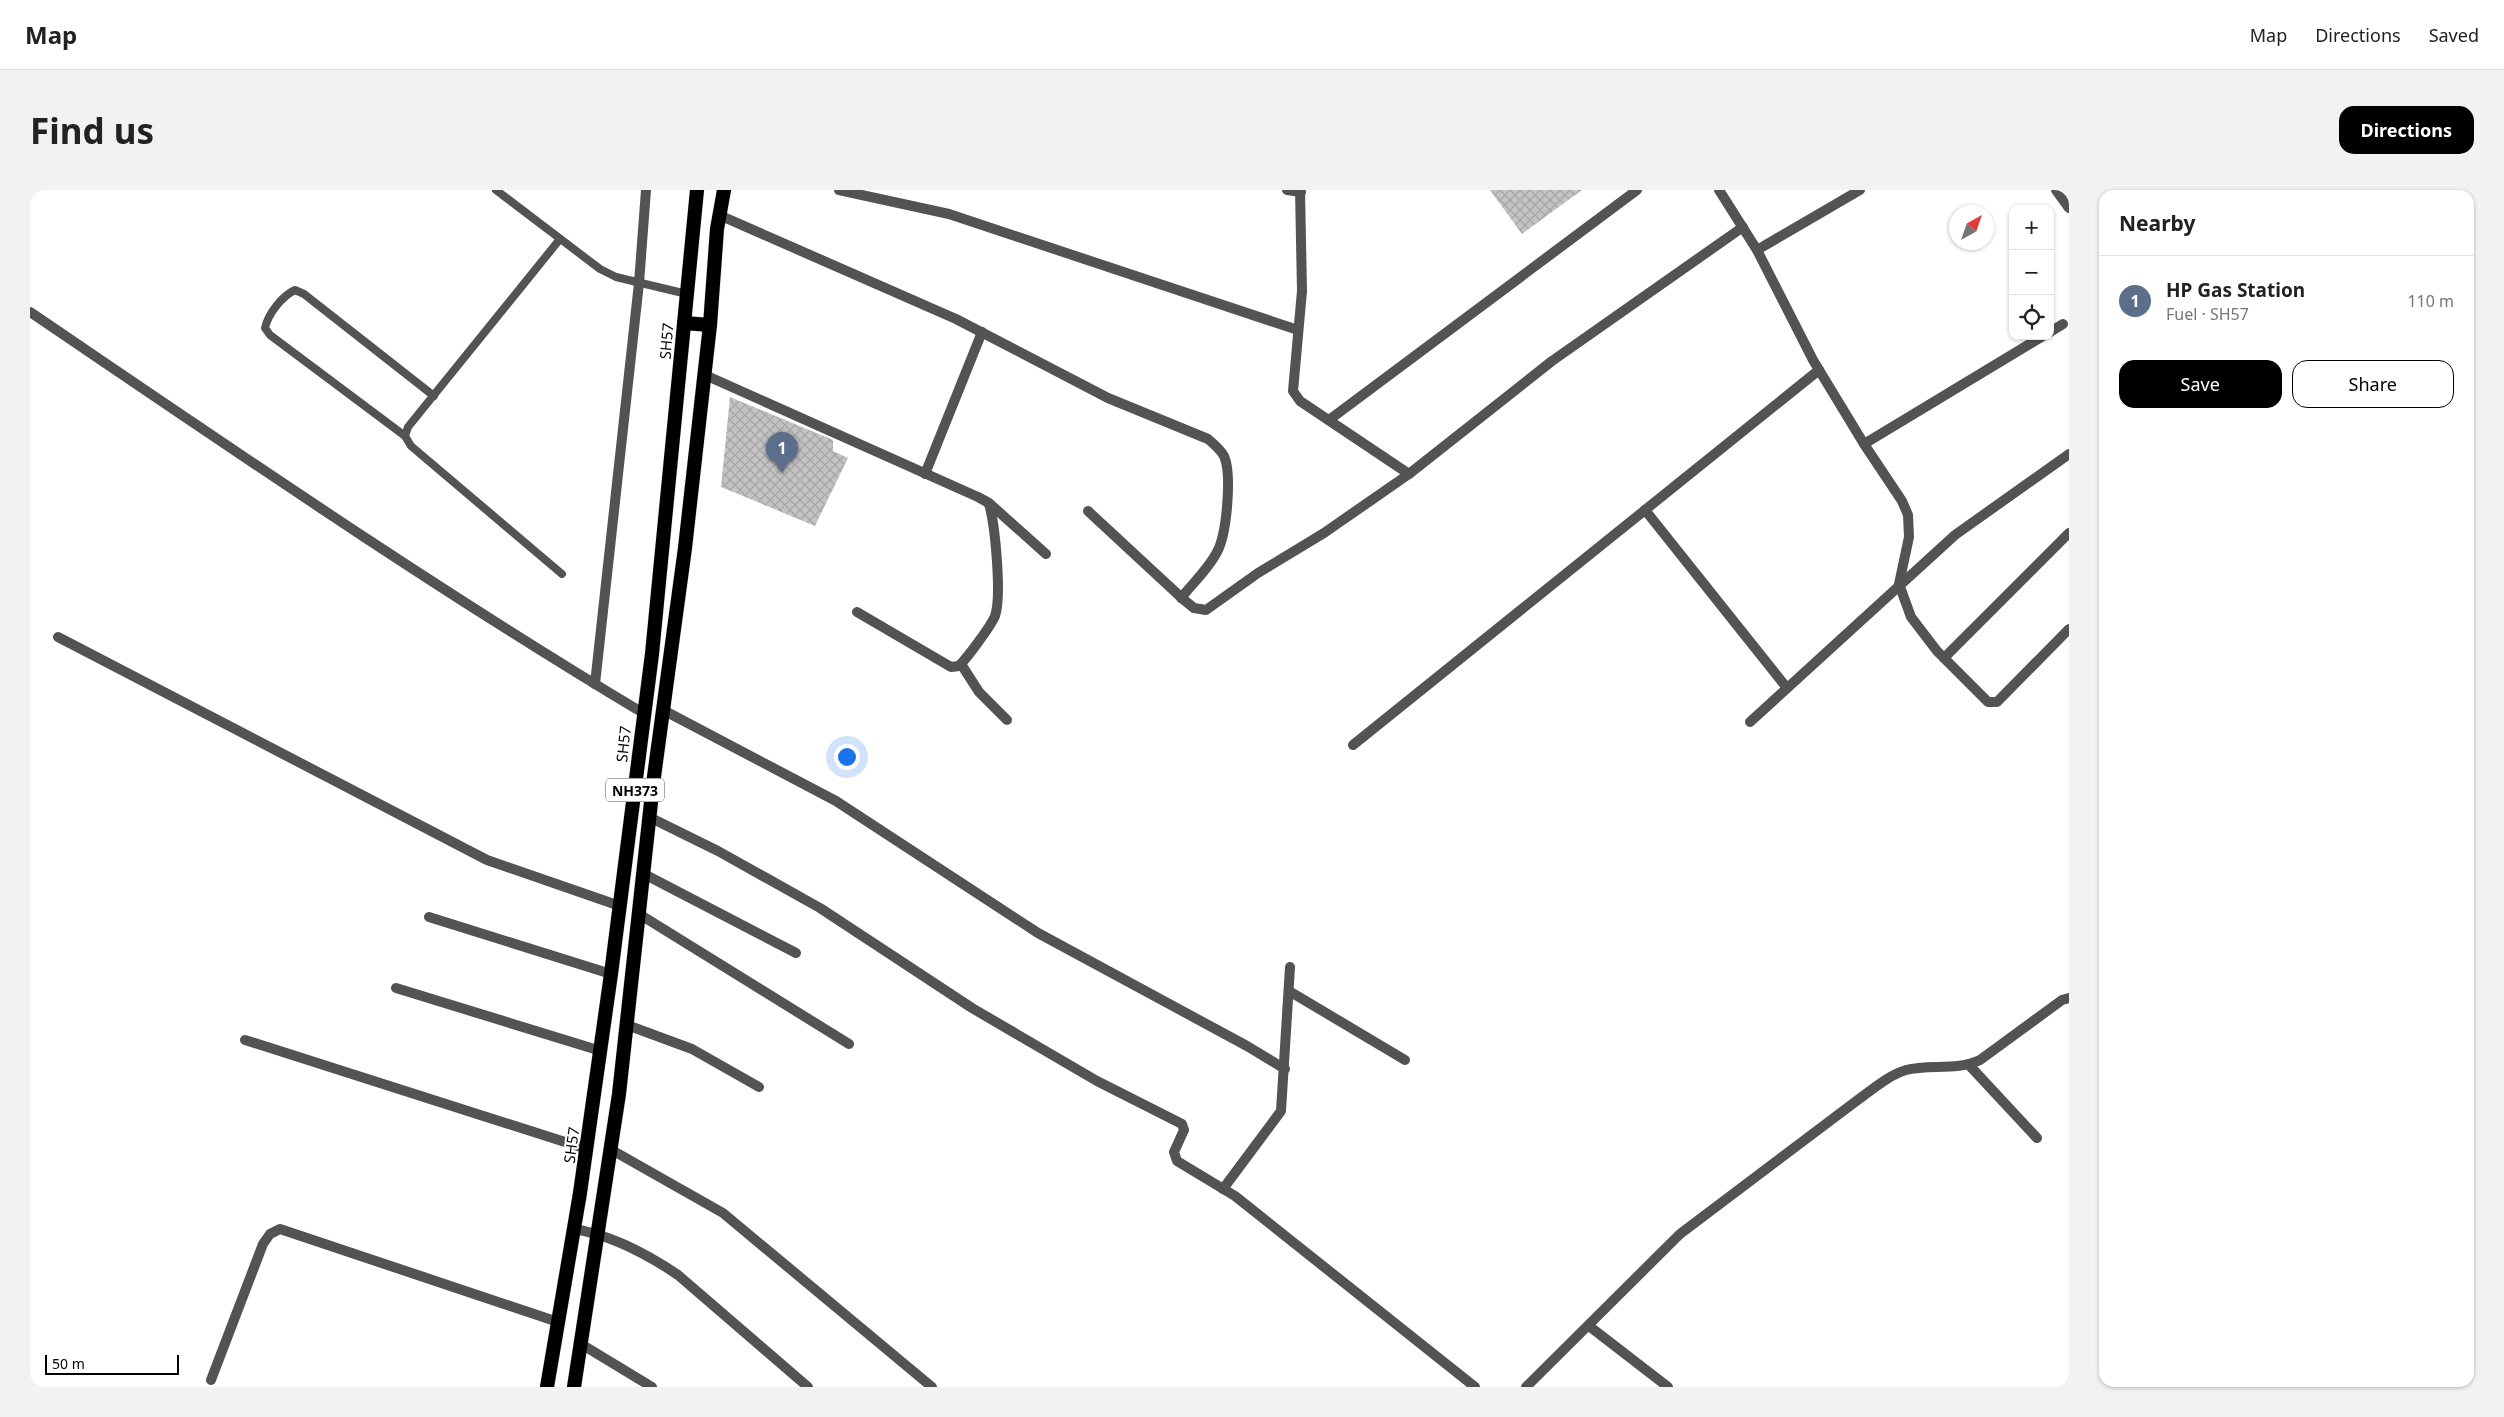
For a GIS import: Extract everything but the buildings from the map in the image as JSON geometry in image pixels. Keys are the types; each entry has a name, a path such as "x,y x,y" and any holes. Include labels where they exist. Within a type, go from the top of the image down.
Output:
{"highway":[{"name":"SH57","path":"547,1387 587,1149 612,974 643,713 652,654 697,190"},
{"name":"NH373","path":"574,1387 627,1025 664,710 686,548 710,325 719,215 724,190"},
{"path":"684,323 710,325"}],"street":[{"path":"595,684 639,283 646,190"},
{"path":"839,190 949,214 1298,330"},
{"path":"1286,190 1300,191 1302,290 1293,391 1300,401 1409,474"},
{"path":"1329,420 1637,190"},
{"path":"1719,190 1757,250 1819,370 1864,444 1902,501 1908,515 1909,537 1899,584 1911,618 1944,658 1988,702 1997,702 2069,629"},
{"path":"1757,250 1860,190"},
{"path":"2056,190 2069,208"},
{"path":"719,215 956,318 1108,398 1208,439 1223,455 1229,472 1224,527 1218,551 1181,598"},
{"path":"1088,511 1181,598 1194,608 1206,610 1258,573 1324,533 1409,474 1552,361 1743,227"},
{"path":"30,312 322,510 643,713"},
{"path":"2054,330 2063,324"},
{"path":"925,474 982,332"},
{"path":"1864,444 2036,340"},
{"path":"1353,745 1819,370"},
{"path":"705,375 989,503 1046,554"},
{"path":"1750,722 1899,584 1955,535 2069,454"},
{"path":"857,612 950,667 961,664 995,616 998,579 993,516 989,503"},
{"path":"1645,510 1787,688"},
{"path":"1944,658 2069,533"},
{"path":"58,637 487,860 620,906"},
{"path":"961,664 978,692 1007,720"},
{"path":"664,710 836,802 1038,933 1247,1046 1285,1069"},
{"path":"651,818 718,851 820,908 972,1008 1097,1081 1182,1124 1184,1130 1174,1152 1174,1158 1235,1196 1475,1387"},
{"path":"644,874 796,953"},
{"path":"639,914 849,1044"},
{"path":"429,917 612,974"},
{"path":"1223,1189 1281,1111 1290,967"},
{"path":"396,988 601,1051"},
{"path":"1289,992 1406,1060"},
{"path":"1526,1387 1680,1234 1881,1083 1906,1070 1969,1065 1980,1060 2062,1000 2069,998"},
{"path":"627,1025 692,1049 759,1087"},
{"path":"245,1040 587,1149"},
{"path":"1969,1065 2037,1138"},
{"path":"610,1149 723,1213 932,1387"},
{"path":"211,1380 264,1244 270,1234 280,1229 558,1322"},
{"path":"574,1229 596,1233 656,1260 678,1275 808,1387"},
{"path":"1589,1326 1668,1387"},
{"path":"581,1344 652,1387"}],"lane":[{"path":"496,190 600,270 616,278 687,294"},
{"path":"405,436 408,427 560,239"},
{"path":"434,396 304,294 295,290 288,293 267,319 265,328 270,335 405,436 410,446 562,574"}],"place":[{"name":"HP Gas Station","path":"782,473"}]}
